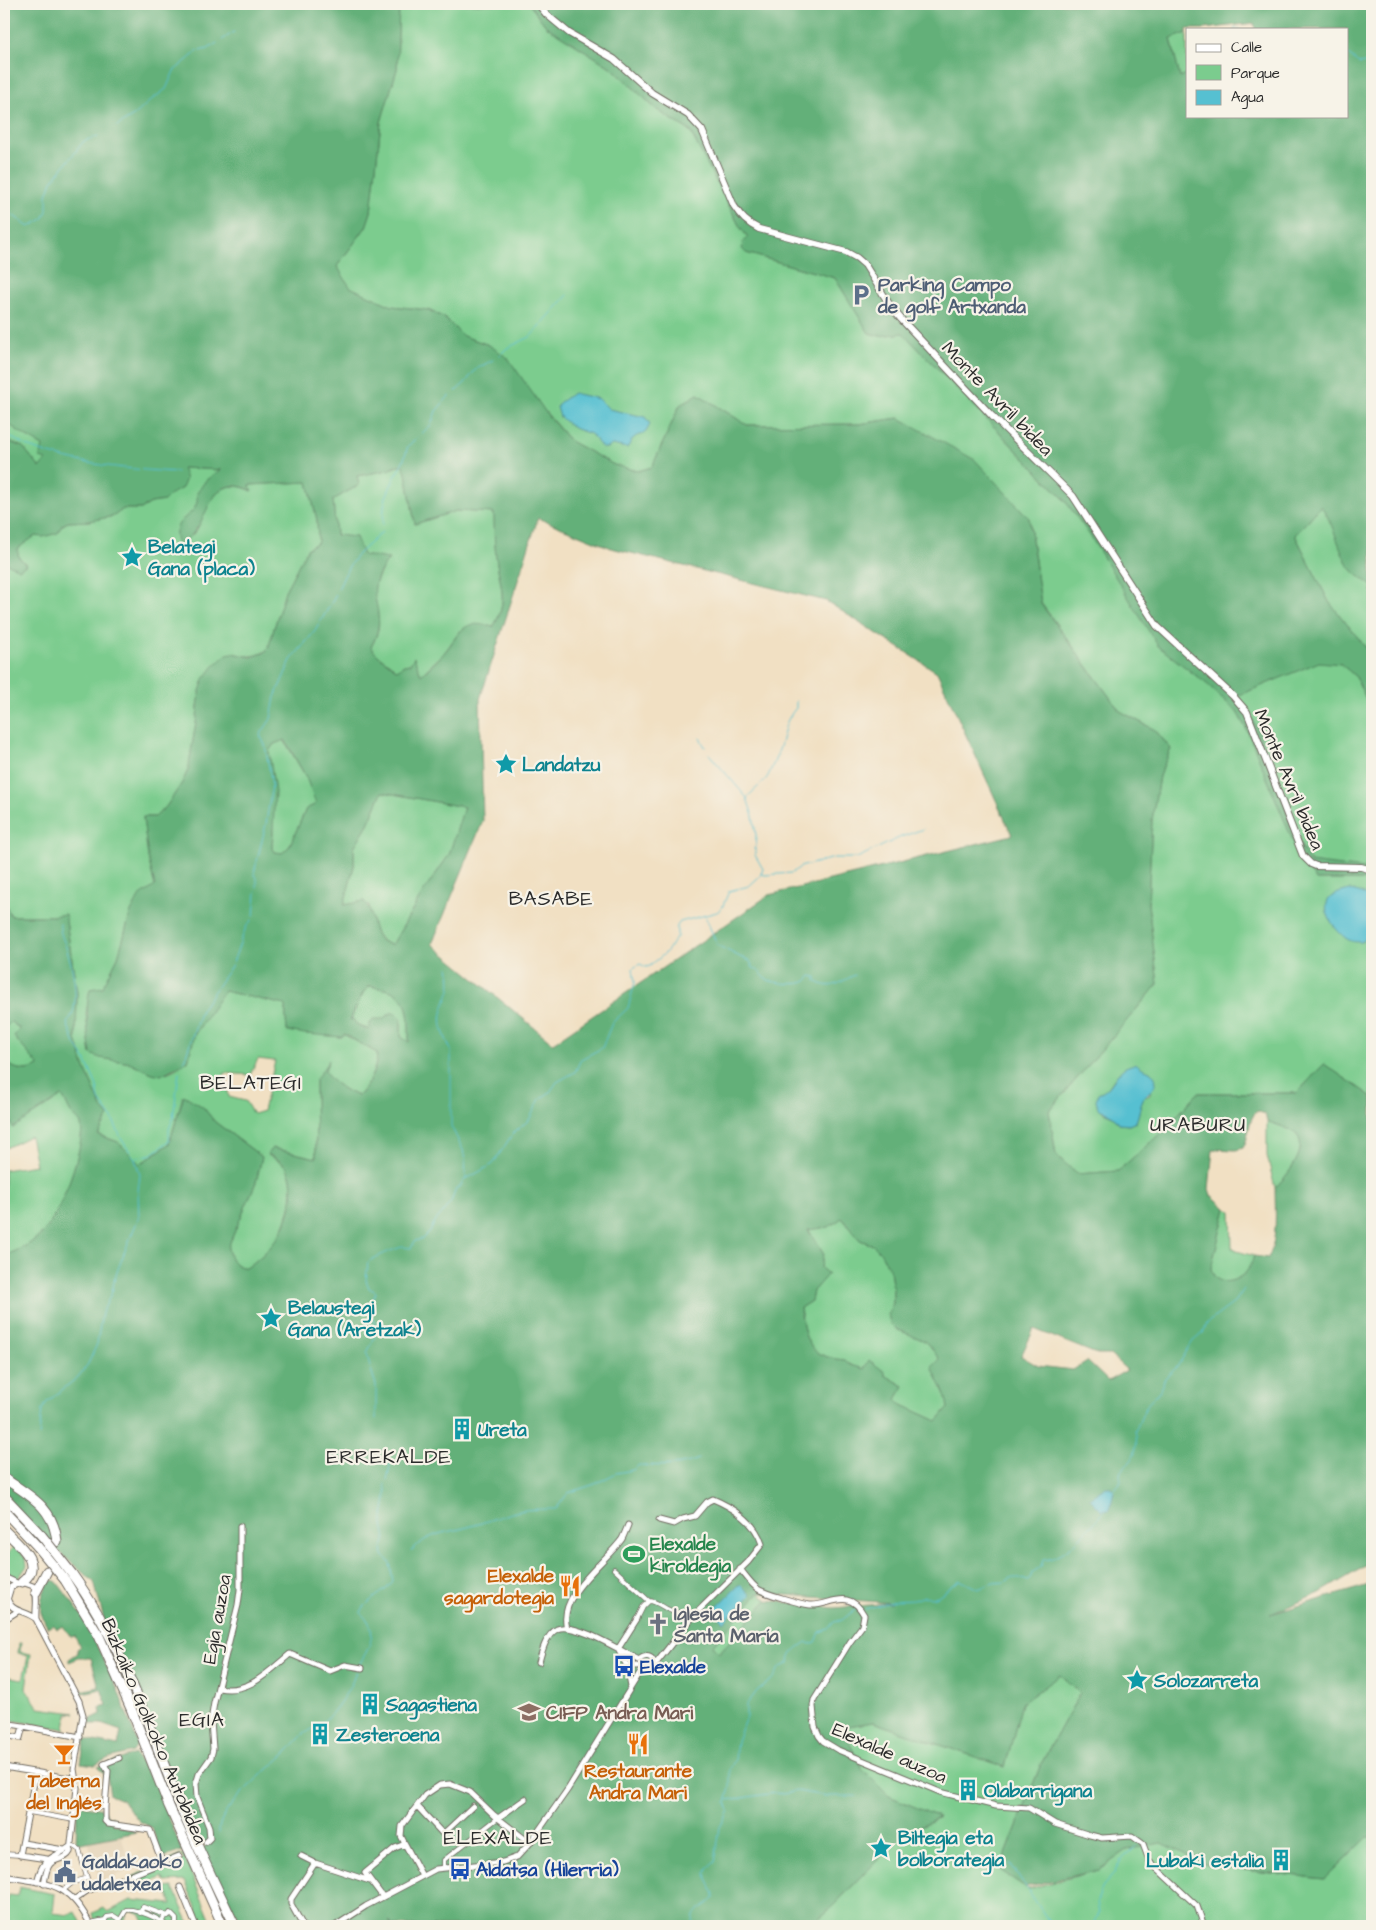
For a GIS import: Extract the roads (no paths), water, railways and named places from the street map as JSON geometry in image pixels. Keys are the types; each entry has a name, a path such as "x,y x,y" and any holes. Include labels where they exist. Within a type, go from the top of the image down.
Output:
{"highway":[{"path":"4,1478 34,1498 51,1516 56,1527 57,1542"},
{"name":"Bizkaiko Golkoko Autobidea","path":"4,1496 42,1536 68,1577 99,1636 132,1711 169,1806 224,1926"},
{"name":"Bizkaiko Golkoko Autobidea","path":"4,1511 38,1548 90,1599 106,1627 132,1685 178,1801 236,1926"},
{"path":"4,1530 24,1550 31,1561 30,1572 20,1583"},
{"path":"36,1592 48,1571"}],"street":[{"name":"Monte Avril bidea","path":"538,4 546,14 569,33 614,58 647,89 688,114 702,130 734,206 749,224 759,229 846,252 865,265 891,307 992,416 1073,496 1157,626 1233,696 1247,712 1303,856 1316,866 1361,867 1372,870"},
{"path":"539,1662 552,1633 556,1629 567,1628 596,1638 618,1649 649,1672 695,1614 762,1544 749,1522 721,1502 711,1499 695,1516 674,1524 659,1520"},
{"path":"567,1628 564,1616 569,1603 591,1571 603,1561 622,1538 628,1525"},
{"name":"Egia auzoa","path":"206,1842 210,1838 209,1827 197,1797 196,1784 199,1774 211,1757 213,1749 211,1721 240,1590 240,1526"},
{"path":"614,1569 648,1601 673,1612 695,1614"},
{"name":"Elexalde auzoa","path":"740,1569 760,1590 812,1606 837,1598 846,1600 861,1609 864,1615 862,1626 814,1700 813,1714 815,1727 822,1741 838,1750 940,1792 996,1806 1029,1808 1055,1824 1090,1836 1102,1838 1132,1836 1144,1844 1149,1860 1154,1866 1198,1906 1204,1926"},
{"path":"10,1589 4,1577 33,1586 36,1592 36,1619 81,1706 83,1715 74,1769 74,1779 77,1788 73,1846 68,1856 51,1863 44,1884"},
{"path":"4,1610 10,1589 20,1583"},
{"path":"7,1596 10,1605 36,1619"},
{"path":"618,1649 648,1601"},
{"path":"4,1620 20,1611 28,1610 35,1604"},
{"path":"618,1649 628,1666 631,1687"},
{"name":"Egia auzoa","path":"219,1688 230,1690 243,1688 253,1683 290,1654 330,1671 345,1665 362,1668"},
{"path":"335,1926 383,1897 422,1876 444,1867 510,1860 517,1857 530,1843 568,1789 631,1687 643,1656 653,1659 654,1666"},
{"path":"628,1666 640,1666"},
{"path":"4,1723 80,1737"},
{"path":"4,1735 20,1738 23,1726"},
{"path":"119,1758 104,1764 108,1770 105,1822 150,1830 162,1862"},
{"path":"4,1767 74,1779"},
{"path":"20,1855 36,1772"},
{"path":"422,1876 401,1836 402,1826 429,1790 440,1785 450,1784 470,1792 498,1818 530,1843"},
{"path":"444,1867 444,1860 525,1798"},
{"path":"75,1804 106,1807"},
{"path":"417,1806 443,1834 473,1806"},
{"path":"29,1812 74,1820"},
{"path":"23,1842 64,1851"},
{"path":"359,1877 395,1848 405,1844"},
{"path":"4,1854 46,1859 73,1846 79,1848 87,1878 72,1883 66,1888"},
{"path":"75,1899 87,1890 127,1877 179,1856"},
{"path":"301,1856 315,1863 370,1881"},
{"path":"37,1882 46,1859"},
{"path":"303,1926 291,1904 292,1899 315,1863"},
{"path":"462,1865 462,1873"},
{"path":"366,1873 383,1897"},
{"path":"4,1876 37,1882 65,1891 75,1899 91,1925 104,1920 110,1915 120,1920 126,1910 132,1909 162,1921 166,1926"},
{"path":"180,1888 196,1926"},
{"path":"140,1913 143,1907 168,1916 170,1913 176,1919 172,1926"},
{"path":"162,1921 164,1915"},
{"path":"104,1920 105,1926"}],"water":[{"path":"573,393 599,399 609,409 645,417 650,424 645,433 634,438 627,448 612,445 602,448 591,434 576,429 560,417 557,407 559,403"},
{"path":"1349,890 1364,894 1371,903 1372,932 1362,942 1351,941 1343,936 1330,920 1326,908 1330,898"},
{"path":"1136,1063 1152,1073 1156,1081 1155,1085 1143,1099 1136,1122 1129,1125 1119,1124 1113,1116 1098,1108 1096,1101 1098,1094 1110,1086 1120,1071"},
{"path":"1106,1487 1111,1487 1114,1491 1110,1510 1102,1511 1089,1498"},
{"path":"740,1584 751,1595 724,1622 713,1611"}],"waterway":[{"path":"222,40 234,32"},
{"path":"117,126 135,115 166,89 174,71 198,51 208,49 217,43"},
{"path":"1348,55 1360,64 1372,61"},
{"path":"4,212 14,216 29,227 43,219 47,211 47,195 52,181 84,141 98,136"},
{"path":"500,355 507,348 530,337 568,295"},
{"path":"456,391 476,369 493,360"},
{"path":"383,524 386,497 408,446 431,425 436,411 449,396"},
{"path":"4,434 32,448 65,458 122,468 177,472"},
{"path":"338,589 349,566 359,553 382,532"},
{"path":"257,887 257,878 254,873 266,824 272,785 265,745 260,735 271,719 275,697 291,660 315,631 336,595"},
{"path":"376,1419 376,1385 367,1353 378,1330 369,1311 376,1292 369,1288 366,1280 368,1262 396,1249 403,1247 411,1248 415,1241 423,1239 451,1202 456,1189 460,1187 463,1181 493,1164 513,1133 529,1120 540,1099 550,1092 557,1082 575,1072 581,1059 602,1048 612,1023 628,1008 635,982 633,968 640,964 646,967 650,966 666,952 677,937 677,926 680,922 717,912 722,908 729,891 749,886 760,876 763,869 755,855 756,835 753,816 747,798 768,776 779,750 787,722 796,708 796,701"},
{"path":"700,738 705,747"},
{"path":"709,754 747,798"},
{"path":"761,874 792,873 800,867 834,858 857,858 901,837 923,829"},
{"path":"254,916 256,892"},
{"path":"706,918 717,945 750,961 753,968 768,980 793,984 803,983 811,976 816,977 816,981 831,986 855,975"},
{"path":"183,1064 201,1010 232,965 246,927 252,920"},
{"path":"39,1436 42,1410 47,1402 78,1377 88,1364 97,1344 102,1313 112,1292 115,1277 139,1217 138,1191 140,1175 135,1159 122,1140 112,1118 99,1100 97,1086 85,1059 75,1044 67,1023 72,1016 75,987 72,967 61,933 60,923"},
{"path":"449,967 451,987 442,1013 441,1023 451,1050 451,1126 463,1150 466,1179"},
{"path":"135,1158 152,1154 169,1141 169,1129 173,1118 179,1072"},
{"path":"1113,1491 1121,1482 1120,1474 1122,1470 1134,1456 1135,1431 1147,1405 1158,1394 1165,1378 1177,1367 1193,1341 1203,1333 1207,1323 1235,1302 1244,1289"},
{"path":"387,1455 390,1466 387,1480"},
{"path":"412,1550 432,1536 511,1513 525,1510 556,1509 568,1493 595,1484 616,1473 633,1470 639,1465 677,1465 699,1459"},
{"path":"383,1546 385,1538 383,1524 385,1484"},
{"path":"865,1609 896,1601 914,1600 925,1596 931,1598 938,1596 960,1580 978,1589 993,1583 1005,1582 1011,1578 1028,1581 1032,1573 1041,1566 1043,1560 1060,1554 1069,1548 1105,1511"},
{"path":"360,1663 370,1643 372,1632 368,1621 361,1612 368,1603 393,1582 390,1563 383,1555 382,1548"},
{"path":"694,1926 693,1921 696,1913 714,1899 706,1873 708,1868 715,1862 720,1827 729,1811 726,1802 730,1788 730,1769 735,1759 737,1741 746,1717 746,1705 758,1690 774,1678 779,1668 789,1663 789,1659 794,1651 806,1642 810,1644 816,1642 820,1632 828,1629 834,1622 842,1620 856,1609"},
{"path":"219,1833 220,1823 235,1800 302,1736 333,1712 348,1690 356,1671"},
{"path":"727,1800 797,1791 825,1796 856,1796"},
{"path":"1093,1926 1099,1914 1097,1901 1103,1886 1113,1875 1121,1860 1136,1847"},
{"path":"1010,1863 1052,1926"}],"tunnel":[{"path":"179,1856 206,1842"}],"place":[{"name":"Parking Campo de golf Artxanda","path":"861,295"},
{"name":"Belategi Gana (placa)","path":"132,557"},
{"name":"Landatzu","path":"506,764"},
{"name":"Belaustegi Gana (Aretzak)","path":"271,1318"},
{"name":"Ureta","path":"462,1429"},
{"name":"Elexalde kiroldegia","path":"634,1554"},
{"name":"Elexalde sagardotegia","path":"570,1586"},
{"name":"Iglesia de Santa María","path":"658,1624"},
{"name":"Elexalde","path":"624,1666"},
{"name":"Solozarreta","path":"1137,1680"},
{"name":"Sagastiena","path":"370,1704"},
{"name":"CIFP Andra Mari","path":"529,1712"},
{"name":"Zesteroena","path":"320,1734"},
{"name":"Restaurante Andra Mari","path":"638,1744"},
{"name":"Taberna del Inglés","path":"64,1754"},
{"name":"Olabarrigana","path":"968,1790"},
{"name":"Biltegia eta bolborategia","path":"881,1848"},
{"name":"Lubaki estalia","path":"1281,1860"},
{"name":"Aldatsa (Hilerria)","path":"460,1869"},
{"name":"Galdakaoko udaletxea","path":"65,1872"}],"district":[{"name":"BASABE","path":"551,898"},
{"name":"BELATEGI","path":"251,1082"},
{"name":"URABURU","path":"1198,1124"},
{"name":"ERREKALDE","path":"389,1456"},
{"name":"EGIA","path":"202,1719"},
{"name":"ELEXALDE","path":"498,1837"}]}
